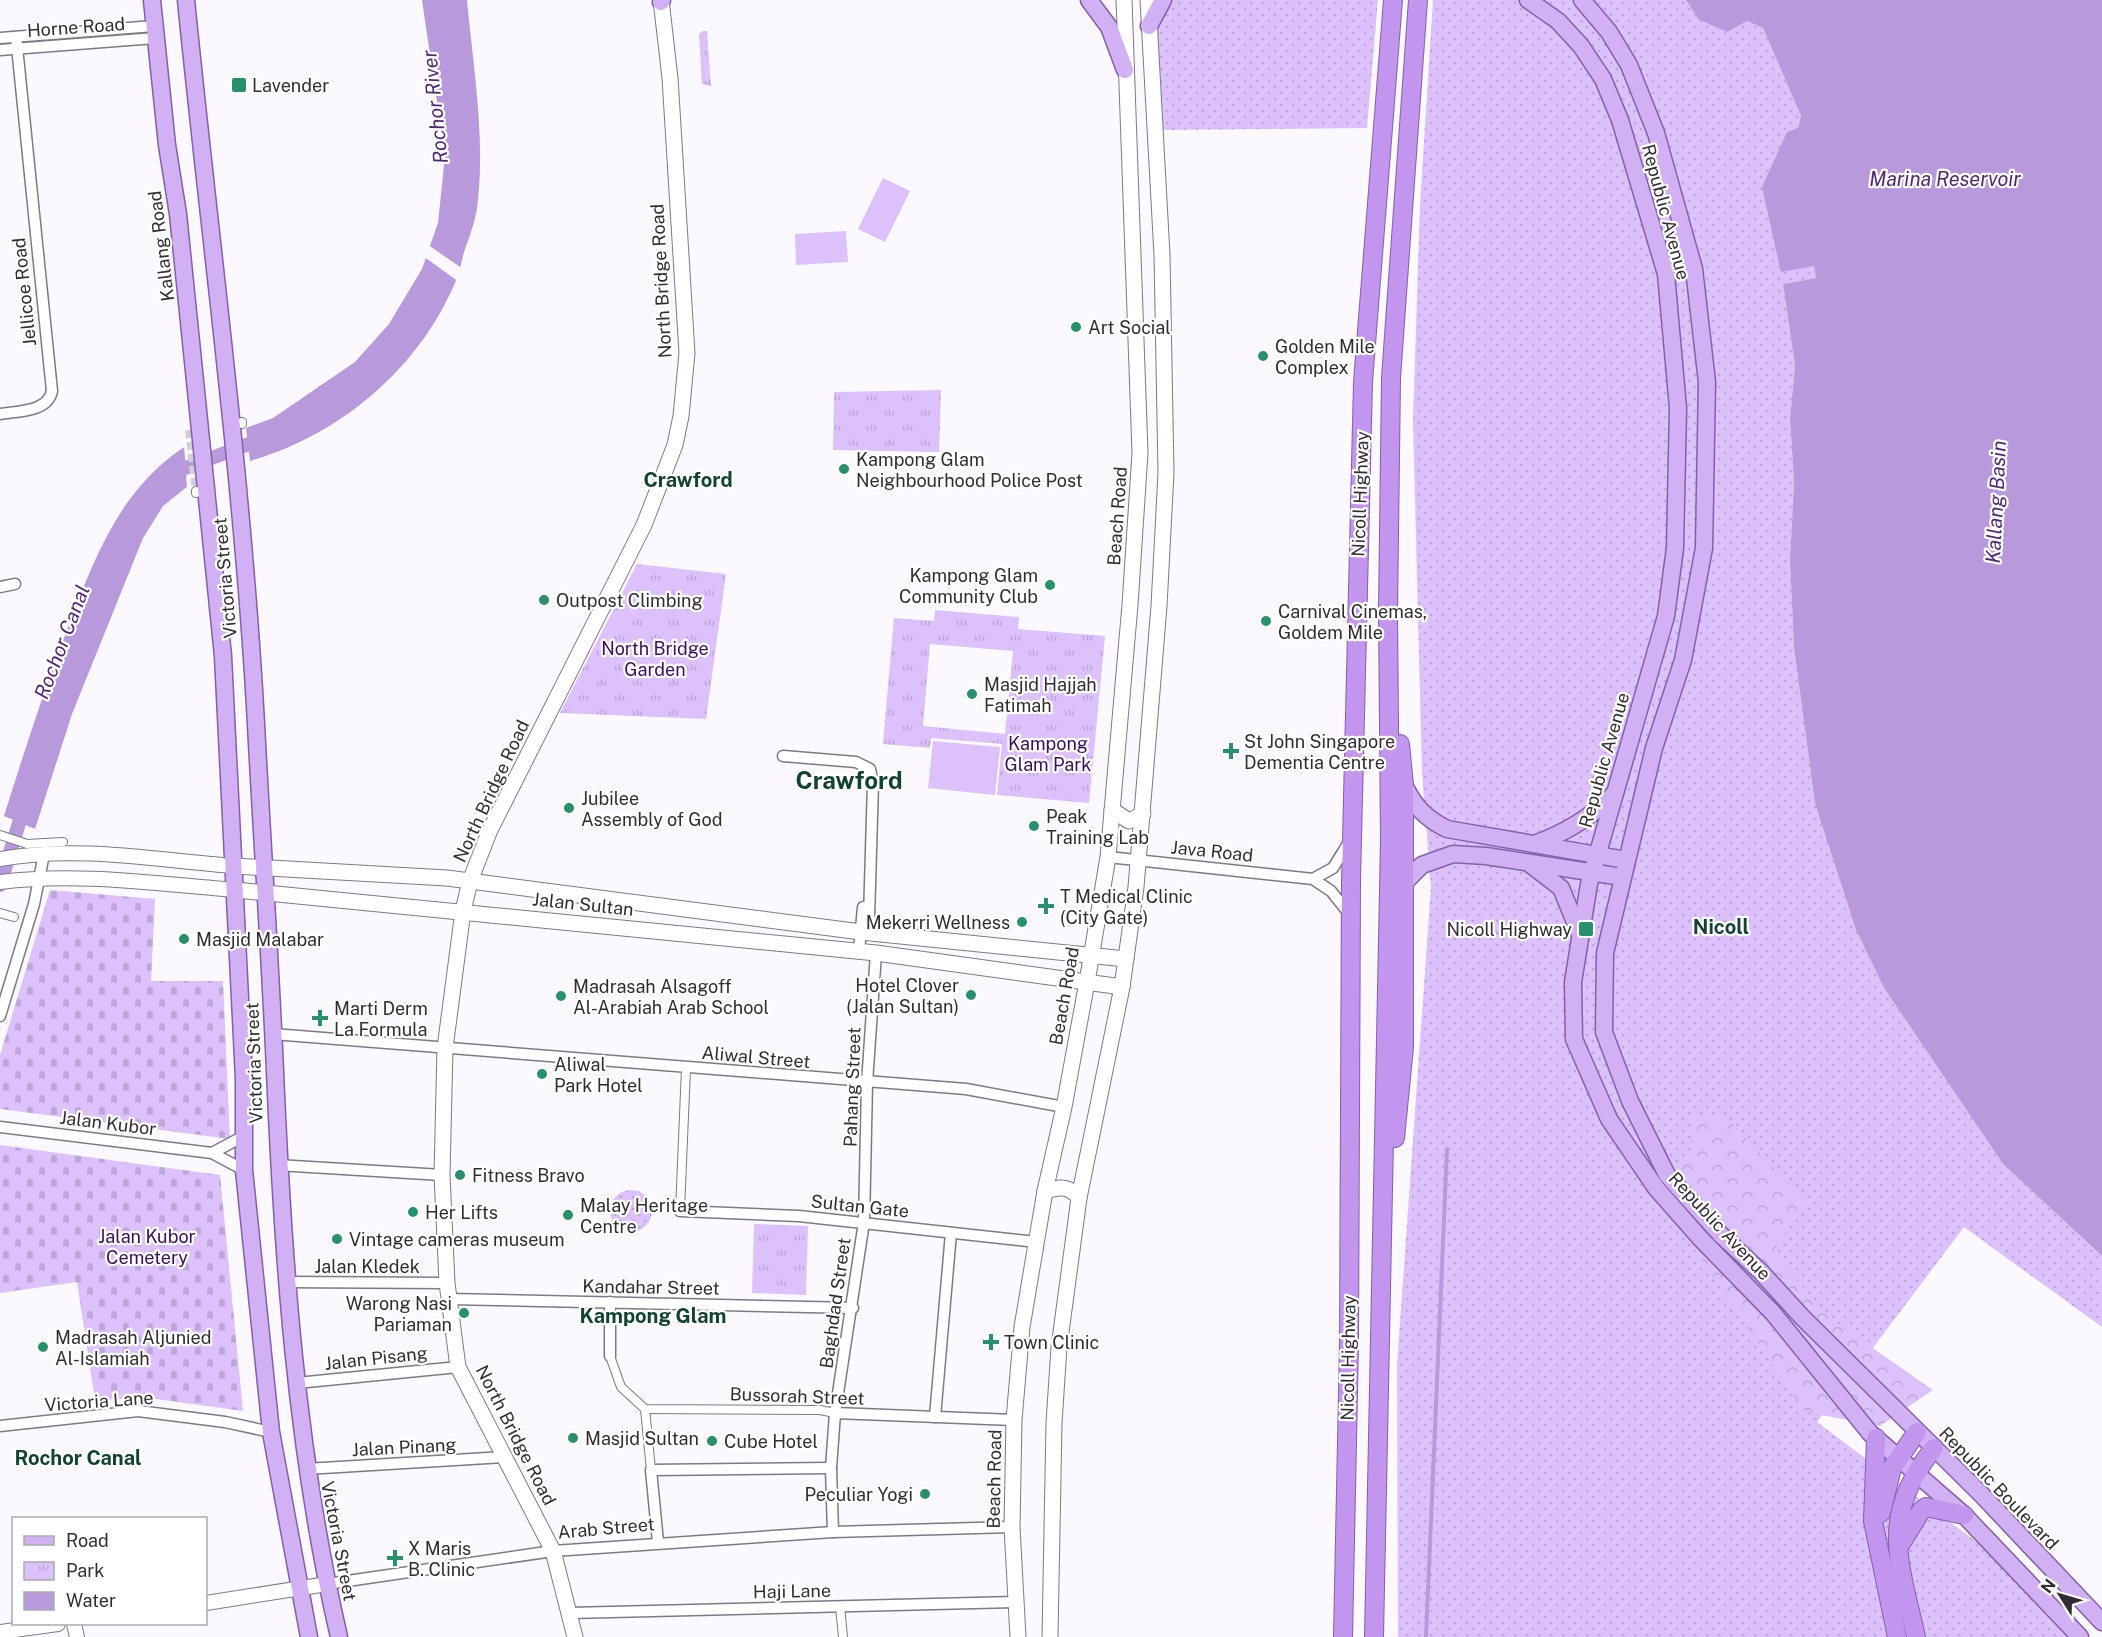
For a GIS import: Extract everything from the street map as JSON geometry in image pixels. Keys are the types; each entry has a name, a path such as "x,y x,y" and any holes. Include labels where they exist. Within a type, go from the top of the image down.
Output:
{"highway":[{"name":"Nicoll Highway","path":"1343,1637 1349,1344 1352,832 1363,382 1393,0"},
{"name":"Nicoll Highway","path":"1374,1637 1390,840 1388,611 1391,378 1418,0"},
{"path":"1384,1220 1404,1047 1404,785 1388,611"},
{"path":"1879,1542 1881,1512 1890,1475 1898,1458 1917,1432"},
{"path":"1876,1438 1873,1521 1897,1637"},
{"path":"1916,1637 1896,1551 1905,1491 1915,1472 1934,1448"},
{"path":"1896,1551 1921,1511 1926,1507 1964,1515"}],"main road":[{"name":"Kallang Road","path":"152,0 201,423 200,491"},
{"name":"Victoria Street","path":"186,0 238,421 237,483 253,676 273,1034 277,1165 286,1282 306,1469 339,1637"},
{"path":"1089,0 1109,27 1125,70"},
{"name":"Beach Road","path":"1018,1637 1012,1527 1014,1420 1022,1327 1035,1242 1064,1107 1108,857 1131,605 1140,453 1134,231 1125,70 1124,0"},
{"path":"1050,1637 1055,1412 1060,1336 1079,1198 1122,987 1139,860 1166,473 1162,255 1148,0"},
{"path":"1149,26 1163,0"},
{"name":"Republic Avenue","path":"1528,0 1558,21 1581,46 1603,79 1620,120 1666,274 1678,408 1675,548 1666,616 1597,856 1579,932 1572,982 1574,1039 1609,1119 1656,1188 1700,1238 1773,1313 1876,1438 1898,1458"},
{"name":"Republic Avenue","path":"1582,0 1609,32 1629,65 1656,133 1694,269 1707,382 1704,548 1683,660 1654,748 1605,952 1604,1032 1646,1136 1667,1175 1721,1236 1761,1272 1802,1317 1917,1432"},
{"name":"North Bridge Road","path":"575,1637 553,1551 458,1367 448,1291 442,1175 445,1048 470,881 490,830 644,525 677,435 687,353 670,78 662,1"},
{"path":"1125,53 1137,45 1151,49"},
{"name":"Victoria Street","path":"200,491 223,656 244,1078 244,1170 271,1432 298,1590 309,1637"},
{"path":"1404,785 1414,806 1427,819 1447,829 1597,856 1624,869"},
{"path":"1530,845 1572,829 1597,811 1615,794"},
{"path":"1112,810 1129,820 1143,814"},
{"path":"1405,882 1422,865 1453,854 1524,861 1593,873 1624,869"},
{"path":"1524,861 1561,888 1579,932"},
{"name":"Jalan Sultan","path":"234,866 470,881 861,932 1126,959"},
{"name":"Jalan Sultan","path":"236,890 859,951 1122,987"},
{"path":"1045,1191 1063,1187 1074,1191 1079,1198"},
{"name":"Republic Boulevard","path":"1917,1432 2102,1622"},
{"path":"1898,1458 1964,1515 2080,1637"}],"street":[{"name":"Horne Road","path":"0,50 16,43 78,31 155,32"},
{"path":"78,31 79,44"},
{"name":"Horne Road","path":"0,38 16,43 79,44 155,32"},
{"name":"Jellicoe Road","path":"0,414 44,406 51,399 52,390 16,43"},
{"path":"0,587 15,584"},
{"path":"783,756 856,762 870,769 873,783 869,918 878,934"},
{"path":"1351,915 1331,891 1313,879 1333,868 1348,846 1352,832"},
{"path":"0,835 24,850 63,842"},
{"name":"Jalan Sultan","path":"0,859 24,850 44,854 116,855 234,866"},
{"path":"0,1016 44,854"},
{"name":"Java Road","path":"1108,857 1313,879"},
{"path":"859,951 865,875 869,870"},
{"name":"Jalan Sultan","path":"6,881 39,878 133,879 236,890"},
{"path":"2,914 14,917"},
{"name":"Pahang Street","path":"864,1222 867,1083 876,953"},
{"name":"Aliwal Street","path":"273,1034 867,1083 966,1089 1064,1107"},
{"path":"680,1212 686,1068"},
{"name":"Jalan Kubor","path":"0,1127 212,1153 244,1170"},
{"path":"212,1153 244,1136"},
{"path":"277,1165 442,1175"},
{"name":"Sultan Gate","path":"680,1212 799,1216 1035,1242"},
{"name":"Baghdad Street","path":"833,1532 831,1468 835,1413 864,1222"},
{"path":"935,1417 951,1233"},
{"name":"Jalan Kledek","path":"286,1282 448,1291"},
{"name":"Kandahar Street","path":"448,1291 610,1302 852,1308"},
{"path":"610,1302 610,1356 621,1387 645,1409 658,1542"},
{"name":"Jalan Pisang","path":"297,1383 458,1367"},
{"name":"Bussorah Street","path":"645,1409 820,1410 835,1413 1014,1420"},
{"name":"Victoria Lane","path":"0,1426 138,1411 166,1413 271,1432"},
{"name":"Jalan Pinang","path":"306,1469 504,1457"},
{"path":"651,1470 831,1468"},
{"name":"Arab Street","path":"207,1603 553,1551 658,1542 833,1532 1012,1527"},
{"name":"Haji Lane","path":"570,1612 1016,1602"},
{"path":"840,1606 843,1637"},
{"path":"0,1632 45,1625"}],"green space":[{"path":"1148,0 1378,0 1367,128 1155,130"},
{"path":"1433,0 1686,0 1698,19 1747,21 1763,28 1801,116 1798,128 1816,278 1783,284 1795,366 1790,418 1794,482 1790,560 1794,648 1815,804 1856,930 1884,988 2003,1164 2102,1256 2102,1327 1964,1227 1817,1422 2075,1616 2088,1637 1398,1637 1397,1365 1431,887 1422,773 1413,420 1420,205"},
{"path":"707,31 711,86 702,84 699,34"},
{"path":"883,178 910,191 885,242 858,229"},
{"path":"846,231 848,262 796,265 795,234"},
{"path":"941,390 939,452 833,450 834,392"},
{"name":"North Bridge Garden","path":"637,564 726,574 706,719 560,713"},
{"name":"Kampong Glam Park","path":"935,610 1019,617 1018,629 1105,636 1089,803 997,795 1002,744 931,738 930,748 883,744 894,618 934,621","holes":["930,644 1013,651 1005,734 923,726"]},
{"path":"933,741 1000,747 995,795 928,788"},
{"path":"50,890 155,899 151,981 223,981 230,1139 0,1109 0,1055"},
{"path":"1693,1116 1726,1118 1806,1201 1773,1253 1828,1317 1933,1390 1880,1426 1805,1412 1691,1244 1669,1171 1691,1154"},
{"name":"Jalan Kubor Cemetery","path":"0,1145 220,1175 243,1411 149,1398 95,1400 77,1282 0,1293"},
{"path":"631,1190 646,1196 652,1211 646,1226 631,1232 616,1226 610,1211 616,1196"},
{"path":"754,1224 808,1226 806,1295 752,1293"}],"water":[{"path":"422,0 467,0 477,100 480,174 473,226 457,278 442,310 422,340 400,368 374,393 346,415 316,434 250,461 246,428 273,418 355,362 389,324 422,269 438,223 445,156"},
{"name":"Marina Reservoir","path":"1686,0 2102,0 2102,1256 2003,1164 1884,988 1856,930 1815,804 1794,648 1790,560 1794,482 1790,418 1795,366 1783,284 1816,278 1814,266 1781,272 1762,187 1787,132 1798,128 1801,116 1763,28 1747,21 1727,32 1698,19"},
{"path":"189,444 193,482 163,506 143,538 72,714 35,829 4,816 57,657 98,554 126,504 144,482"}],"pier":[{"path":"427,244 463,269 459,282 423,256"},
{"path":"190,441 196,482 187,489 184,444"}],"waterway":[{"name":"Rochor Canal","path":"177,471 265,438"},
{"name":"Rochor Canal","path":"0,885 24,807"},
{"path":"1426,1637 1447,1149"}],"tunnel":[{"path":"189,430 196,491"}],"place":[{"name":"Lavender","path":"239,85"},
{"name":"Art Social","path":"1076,327"},
{"name":"Golden Mile Complex","path":"1263,356"},
{"name":"Kampong Glam Neighbourhood Police Post","path":"844,469"},
{"name":"Kampong Glam Community Club","path":"1050,585"},
{"name":"Outpost Climbing","path":"544,600"},
{"name":"Carnival Cinemas, Goldem Mile","path":"1266,621"},
{"name":"Masjid Hajjah Fatimah","path":"972,694"},
{"name":"St John Singapore Dementia Centre","path":"1231,751"},
{"name":"Jubilee Assembly of God","path":"569,808"},
{"name":"Peak Training Lab","path":"1034,826"},
{"name":"T Medical Clinic (City Gate)","path":"1046,906"},
{"name":"Mekerri Wellness","path":"1022,922"},
{"name":"Nicoll Highway","path":"1586,929"},
{"name":"Masjid Malabar","path":"184,939"},
{"name":"Hotel Clover (Jalan Sultan)","path":"971,995"},
{"name":"Madrasah Alsagoff Al-Arabiah Arab School","path":"561,996"},
{"name":"Marti Derm La Formula","path":"320,1018"},
{"name":"Aliwal Park Hotel","path":"542,1074"},
{"name":"Fitness Bravo","path":"460,1175"},
{"name":"Her Lifts","path":"413,1212"},
{"name":"Malay Heritage Centre","path":"568,1215"},
{"name":"Vintage cameras museum","path":"337,1239"},
{"name":"Warong Nasi Pariaman","path":"464,1313"},
{"name":"Town Clinic","path":"991,1342"},
{"name":"Madrasah Aljunied Al-Islamiah","path":"43,1347"},
{"name":"Masjid Sultan","path":"573,1438"},
{"name":"Cube Hotel","path":"712,1441"},
{"name":"Peculiar Yogi","path":"925,1494"},
{"name":"X Maris B. Clinic","path":"395,1558"}],"district":[{"name":"Crawford","path":"688,480"},
{"name":"Crawford","path":"849,780"},
{"name":"Nicoll","path":"1721,927"},
{"name":"Kampong Glam","path":"653,1316"},
{"name":"Rochor Canal","path":"78,1458"}],"water label":[{"name":"Rochor River","path":"435,107"},
{"name":"Kallang Basin","path":"1996,502"}]}
